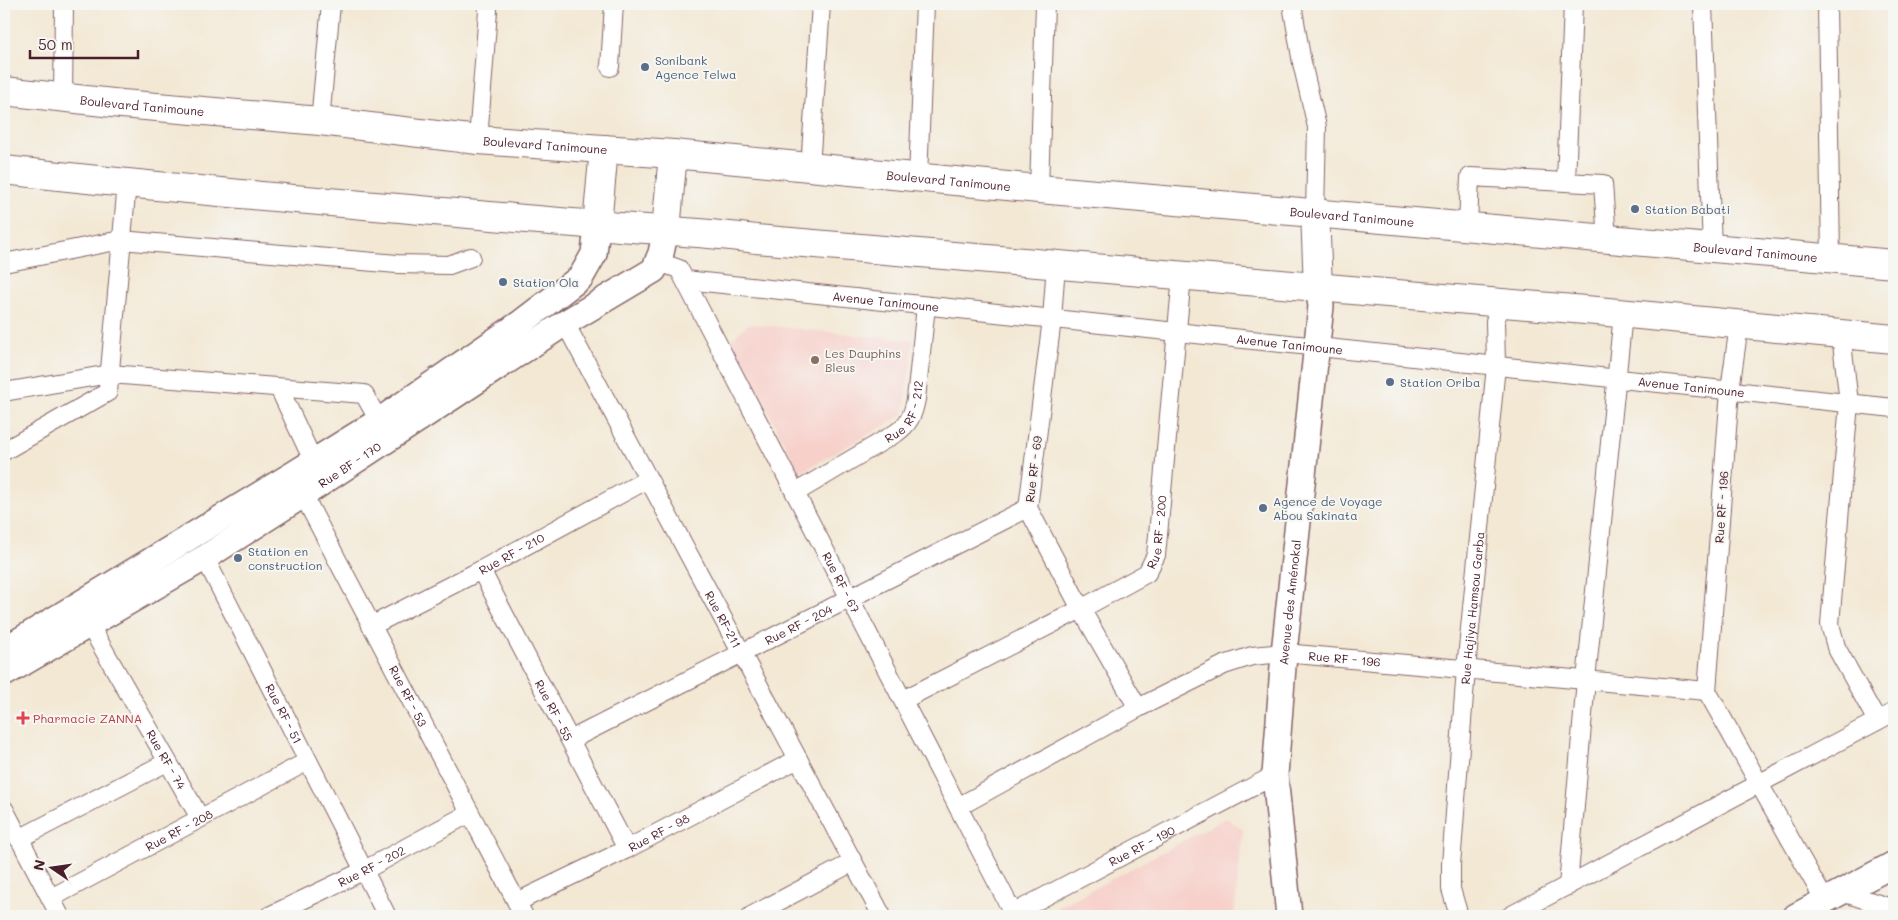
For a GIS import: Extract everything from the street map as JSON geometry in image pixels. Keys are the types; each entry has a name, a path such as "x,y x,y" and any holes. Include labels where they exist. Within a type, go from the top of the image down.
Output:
{"main road":[{"name":"Boulevard Tanimoune","path":"4,91 320,121 478,140 673,154 1039,189 1894,264"},
{"path":"597,225 604,149"},
{"path":"658,262 666,230 673,154"},
{"path":"4,170 127,183 1894,339"},
{"path":"1315,212 1318,288"},
{"name":"Rue BF - 170","path":"4,674 206,557 298,485 315,460 379,420 522,322 581,277 594,254 597,225"},
{"name":"Rue BF - 170","path":"5,647 298,485 654,270 658,262"},
{"name":"Avenue des Aménokal","path":"1290,916 1275,775 1284,653 1320,306 1318,288"},
{"path":"1796,916 1894,864"}],"street":[{"path":"63,98 64,4"},
{"path":"320,121 331,4"},
{"path":"478,140 487,4"},
{"path":"610,66 614,4"},
{"path":"810,168 820,4"},
{"path":"918,178 925,4"},
{"path":"1039,189 1045,4"},
{"path":"1292,4 1302,64 1317,127 1315,212"},
{"path":"1566,182 1573,4"},
{"path":"1703,4 1712,249"},
{"path":"1827,4 1831,258"},
{"path":"1468,226 1470,177 1603,184 1608,240"},
{"path":"4,451 108,392 127,183"},
{"path":"4,263 122,240 397,264 449,265 471,257"},
{"name":"Rue RF - 67","path":"658,262 679,269 685,280 958,807 1011,915"},
{"name":"Rue RF - 69","path":"1056,264 1052,319 1028,508 1080,609 1138,708"},
{"name":"Rue RF - 200","path":"903,700 1147,573 1156,555 1182,276"},
{"name":"Avenue Tanimoune","path":"685,280 1894,408"},
{"name":"Rue Hajiya Hamsou Garba","path":"1459,916 1450,888 1466,669 1496,366 1495,321 1500,308 1495,303"},
{"name":"Rue RF - 212","path":"795,493 907,425 913,414 916,399 926,306"},
{"path":"1568,886 1615,378 1623,314"},
{"name":"Rue RF-211","path":"565,323 882,916"},
{"name":"Rue RF - 196","path":"958,807 1138,708 1224,665 1252,656 1284,653 1707,690 1730,390 1740,325"},
{"path":"1841,334 1849,403 1830,624 1836,647 1877,721"},
{"path":"4,392 110,374 364,394 379,420"},
{"path":"279,388 309,452 315,460"},
{"name":"Rue RF - 210","path":"371,626 481,570 648,479"},
{"name":"Rue RF - 53","path":"298,485 520,909"},
{"name":"Rue RF - 204","path":"570,740 1028,508"},
{"name":"Rue RF - 51","path":"206,557 387,916"},
{"name":"Rue RF - 55","path":"481,570 626,849"},
{"name":"Rue RF - 74","path":"89,624 200,818"},
{"path":"1707,690 1760,784 1834,896 1894,908"},
{"path":"1510,916 1894,712"},
{"name":"Rue RF - 98","path":"520,909 626,849 798,760"},
{"name":"Rue RF - 208","path":"51,898 308,761"},
{"path":"19,839 167,762"},
{"name":"Rue RF - 190","path":"1011,915 1275,775"},
{"path":"4,809 60,916"},
{"name":"Rue RF - 202","path":"271,916 363,871 470,813"},
{"path":"751,916 853,862"}],"shaded area":[{"path":"748,324 913,340 904,414 800,473 731,340"},
{"path":"1226,818 1243,830 1234,916 1042,916"}],"place":[{"name":"Sonibank Agence Telwa","path":"645,67"},
{"name":"Station Babati","path":"1635,209"},
{"name":"Station Ola","path":"503,282"},
{"name":"Les Dauphins Bleus","path":"815,360"},
{"name":"Station Oriba","path":"1390,382"},
{"name":"Agence de Voyage Abou Sakinata","path":"1263,508"},
{"name":"Station en construction","path":"238,558"},
{"name":"Pharmacie ZANNA","path":"23,718"}]}
